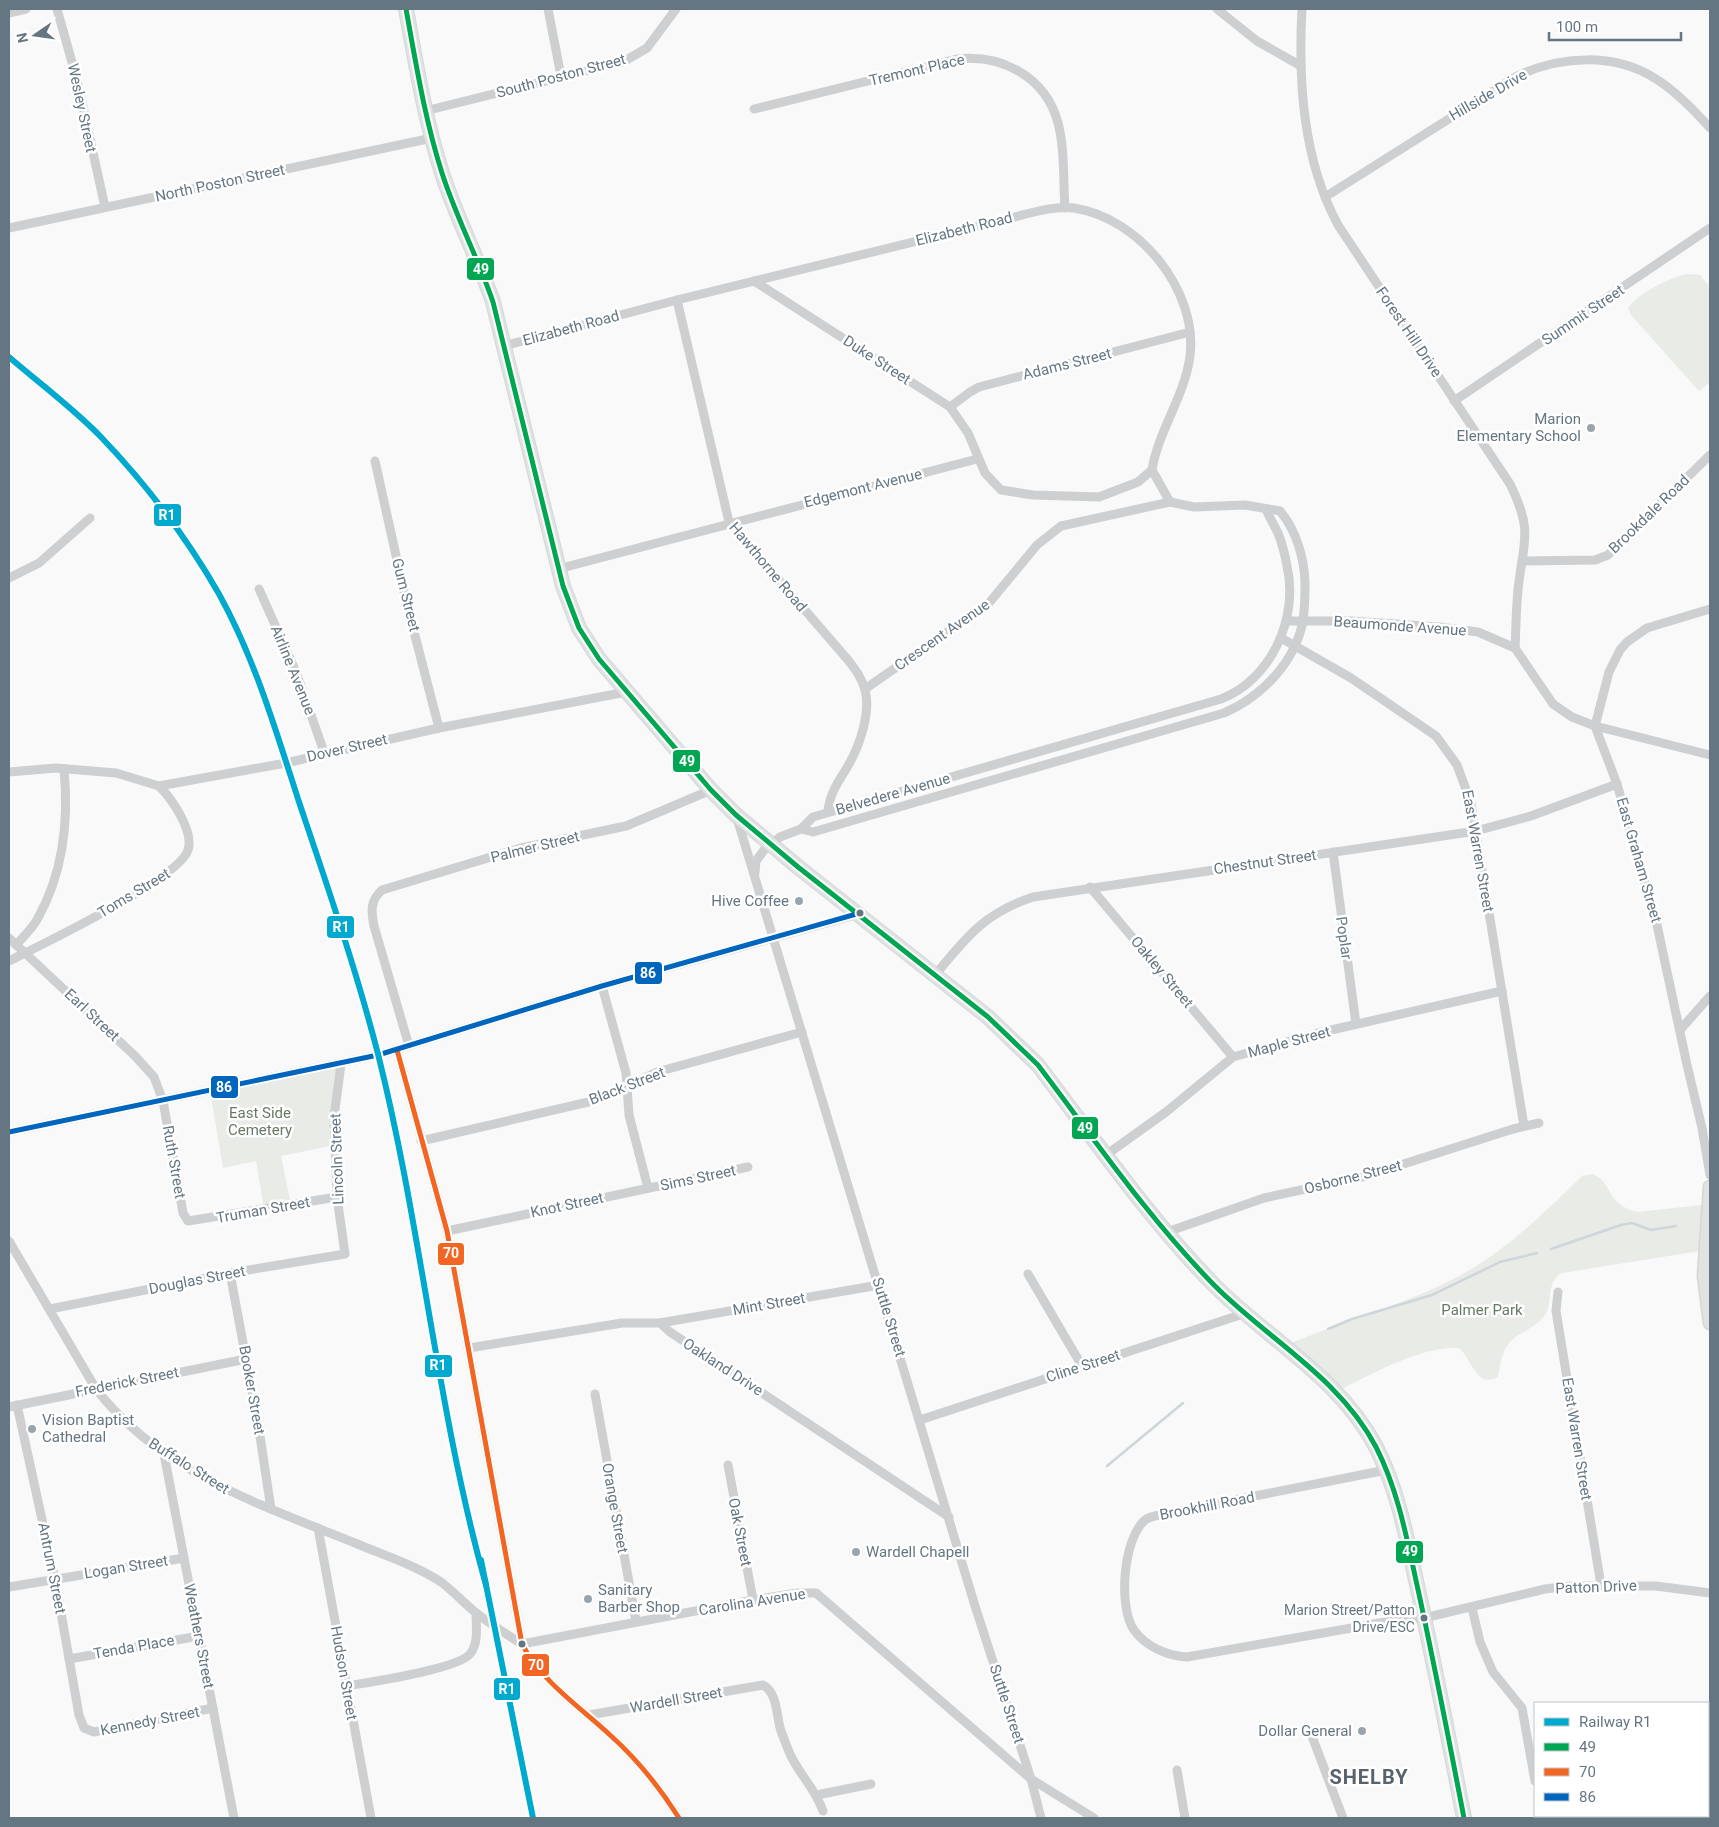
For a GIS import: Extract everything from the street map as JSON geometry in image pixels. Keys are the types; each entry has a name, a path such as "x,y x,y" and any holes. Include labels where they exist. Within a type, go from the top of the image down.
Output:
{"main road":[{"path":"406,9 425,111 432,138 452,198 483,271 504,346 558,569 579,628 599,659 711,790 736,815 770,844 936,974 1022,1048 1038,1065 1167,1232 1216,1288 1306,1364 1347,1404 1376,1448 1386,1470 1408,1544 1464,1818"}],"street":[{"path":"9,13 26,9"},
{"name":"Wesley Street","path":"57,9 75,72 105,207"},
{"path":"548,9 561,76"},
{"name":"South Poston Street","path":"425,111 623,62 647,48 676,9"},
{"path":"1217,9 1257,41 1301,66"},
{"name":"Forest Hill Drive","path":"1302,9 1301,66 1307,130 1312,155 1325,197 1338,226 1510,484 1518,501 1526,525 1523,562 1518,588 1516,648"},
{"name":"Tremont Place","path":"754,108 957,59 995,60 1019,70 1030,78 1047,97 1053,108 1060,132 1065,208"},
{"name":"Hillside Drive","path":"1325,197 1517,76 1548,64 1566,60 1604,61 1639,70 1677,94 1710,128"},
{"name":"North Poston Street","path":"9,228 432,138"},
{"name":"Elizabeth Road","path":"504,346 677,300 1007,219 1065,208 1085,211 1115,224 1143,243 1155,254 1169,272 1178,290 1190,332 1190,357 1186,374 1152,470"},
{"name":"Summit Street","path":"1454,401 1710,228"},
{"name":"Duke Street","path":"754,281 950,407 968,433 977,458"},
{"name":"Hawthorne Road","path":"677,300 729,522 848,660 858,673 865,689 866,710 856,748 833,790 828,812"},
{"name":"Adams Street","path":"950,407 979,387 1190,332"},
{"name":"Brookdale Road","path":"1523,562 1595,560 1608,555 1710,455"},
{"path":"977,458 990,480 1001,490 1033,495 1099,497 1138,482 1152,470 1170,502"},
{"name":"Edgemont Avenue","path":"558,569 729,522 977,458"},
{"name":"Gum Street","path":"375,461 407,605 439,728"},
{"name":"Belvedere Avenue","path":"801,828 814,831 1224,714 1244,704 1266,686 1294,646 1303,621 1304,573 1298,545 1286,518 1276,509 1266,509 1245,504 1194,507 1170,502"},
{"name":"Crescent Avenue","path":"865,689 989,603 1037,545 1053,530 1074,522 1170,502"},
{"name":"Belvedere Avenue","path":"770,844 801,828 811,818 828,812 1221,700 1237,691 1264,666 1274,653 1286,621 1289,598 1288,567 1277,532 1266,509"},
{"path":"9,578 39,563 90,518"},
{"name":"Airline Avenue","path":"259,589 296,672 324,752"},
{"path":"1595,726 1609,672 1620,650 1627,642 1647,628 1710,609"},
{"name":"Beaumonde Avenue","path":"1286,621 1352,621 1439,626 1478,632 1516,648"},
{"name":"East Warren Street","path":"1281,638 1352,678 1436,736 1453,757 1465,781 1476,831 1524,1126"},
{"path":"1516,648 1553,704 1572,717 1595,726 1710,755"},
{"name":"Dover Street","path":"9,772 17,770 64,769 116,773 160,786 286,763 324,752 626,692"},
{"path":"1159,717 1163,731"},
{"name":"East Graham Street","path":"1595,726 1617,784 1657,925 1702,1128 1710,1175"},
{"path":"990,766 994,780"},
{"path":"16,945 38,920 60,864 66,830 64,769"},
{"name":"Chestnut Street","path":"936,974 974,930 998,910 1033,897 1476,831 1539,813 1617,784"},
{"name":"Toms Street","path":"9,961 94,918 149,886 178,866 188,850 188,835 176,807 160,786"},
{"name":"Palmer Street","path":"410,1046 372,913 376,896 385,888 537,844 626,826 711,790"},
{"name":"Suttle Street","path":"736,815 975,1606 1031,1779 1041,1818"},
{"path":"755,878 756,861 770,844"},
{"name":"Poplar","path":"1332,852 1356,1024"},
{"name":"Oakley Street","path":"1090,887 1233,1057"},
{"path":"9,1132 340,1064 397,1050 602,986 860,914"},
{"name":"Earl Street","path":"9,938 146,1067 154,1077 163,1101"},
{"path":"602,986 626,1073 629,1115 648,1188"},
{"name":"Maple Street","path":"1106,1155 1200,1086 1225,1062 1233,1057 1356,1024 1502,991"},
{"path":"1680,1030 1710,996"},
{"name":"Black Street","path":"421,1141 597,1100 658,1072 802,1032"},
{"path":"397,1050 446,1230 522,1644 528,1657 554,1685 632,1757 679,1818"},
{"name":"Lincoln Street","path":"340,1064 334,1117 337,1197 344,1254"},
{"name":"Ruth Street","path":"163,1101 183,1213 188,1221"},
{"name":"Osborne Street","path":"1167,1232 1264,1198 1366,1176 1524,1126 1540,1123"},
{"name":"Sims Street","path":"648,1188 748,1167"},
{"path":"1710,1187 1704,1287 1710,1324"},
{"name":"Knot Street","path":"446,1230 648,1188"},
{"name":"Truman Street","path":"188,1221 337,1197"},
{"name":"Buffalo Street","path":"10,1246 50,1309 96,1388 120,1418 164,1454 208,1482 395,1559 441,1582 476,1613"},
{"name":"Douglas Street","path":"50,1309 230,1273 344,1254"},
{"name":"Booker Street","path":"230,1273 271,1509"},
{"path":"1028,1274 1082,1366"},
{"name":"Mint Street","path":"660,1323 879,1285"},
{"name":"East Warren Street","path":"1558,1292 1556,1311 1600,1585"},
{"name":"Cline Street","path":"920,1420 1246,1313"},
{"path":"469,1348 622,1324 660,1323"},
{"name":"Oakland Drive","path":"660,1323 670,1332 949,1516"},
{"name":"Frederick Street","path":"13,1406 246,1358"},
{"name":"Orange Street","path":"595,1394 636,1621"},
{"name":"Antrum Street","path":"13,1406 55,1579 79,1715 87,1730"},
{"name":"Weathers Street","path":"164,1454 234,1818"},
{"name":"Oak Street","path":"728,1465 753,1600"},
{"name":"Brookhill Road","path":"1386,1470 1150,1517 1140,1526 1129,1550 1125,1595 1129,1619 1134,1631 1161,1652 1187,1657 1392,1621 1424,1618"},
{"name":"Hudson Street","path":"318,1528 371,1818"},
{"name":"Logan Street","path":"9,1586 184,1558"},
{"name":"Patton Drive","path":"1424,1618 1545,1589 1600,1585 1656,1586 1710,1593"},
{"name":"Carolina Avenue","path":"522,1644 753,1600 807,1592 816,1593 1031,1779 1094,1818"},
{"path":"1472,1608 1480,1642 1493,1672 1522,1708 1534,1775"},
{"path":"476,1613 522,1644"},
{"path":"347,1686 429,1670 462,1660 474,1648 476,1613"},
{"name":"Tenda Place","path":"69,1658 199,1636"},
{"name":"Wardell Street","path":"589,1716 763,1685 769,1688 773,1696 780,1725 793,1760 818,1795"},
{"name":"Kennedy Street","path":"87,1730 94,1732 213,1708"},
{"path":"1310,1731 1343,1818"},
{"path":"1177,1770 1185,1818"},
{"path":"823,1811 818,1795 871,1784"}],"green space":[{"path":"1687,274 1700,275 1710,287 1710,382 1699,391 1631,315 1628,308 1638,297 1655,287 1673,278"},
{"name":"East Side Cemetery","path":"341,1064 335,1145 281,1156 291,1205 264,1209 256,1161 223,1168 210,1091"},
{"name":"Palmer Park","path":"1592,1174 1599,1177 1614,1199 1620,1204 1627,1209 1638,1212 1710,1204 1706,1250 1562,1273 1553,1282 1547,1312 1535,1325 1508,1344 1505,1348 1498,1377 1491,1380 1479,1376 1459,1348 1444,1349 1428,1352 1396,1363 1335,1392 1285,1346 1408,1300 1455,1278 1478,1265 1506,1245 1582,1176"}],"waterway":[{"path":"1551,1249 1621,1225 1632,1223 1651,1230 1676,1226"},
{"path":"1328,1329 1352,1319 1432,1295 1500,1262 1537,1253"},
{"path":"1107,1466 1183,1403"}],"rail line":[{"name":"R1","path":"9,357 90,426 149,492 207,573 232,619 254,670 341,927 378,1054 407,1186 455,1453 486,1585"},
{"name":"R1","path":"481,1560 533,1818"}],"transit line":[{"name":"49","path":"406,9 421,92 436,153 454,206 493,302 563,586 579,628 599,659 711,790 736,815 798,867 988,1017 1038,1065 1123,1178 1191,1260 1236,1306 1323,1380 1361,1422 1384,1463 1401,1515 1464,1818"},
{"name":"86","path":"9,1132 378,1055 602,986 860,913"},
{"name":"70","path":"397,1050 447,1231 522,1644 550,1682 620,1744 639,1764 679,1818"}],"place":[{"name":"Marion Elementary School","path":"1591,428"},
{"name":"Hive Coffee","path":"799,901"},
{"name":"Vision Baptist Cathedral","path":"32,1429"},
{"name":"Wardell Chapell","path":"856,1552"},
{"name":"Sanitary Barber Shop","path":"588,1599"},
{"name":"Marion Street/Patton Drive/ESC","path":"1424,1618"},
{"name":"Dollar General","path":"1362,1731"}],"district":[{"name":"SHELBY","path":"1369,1777"}]}
